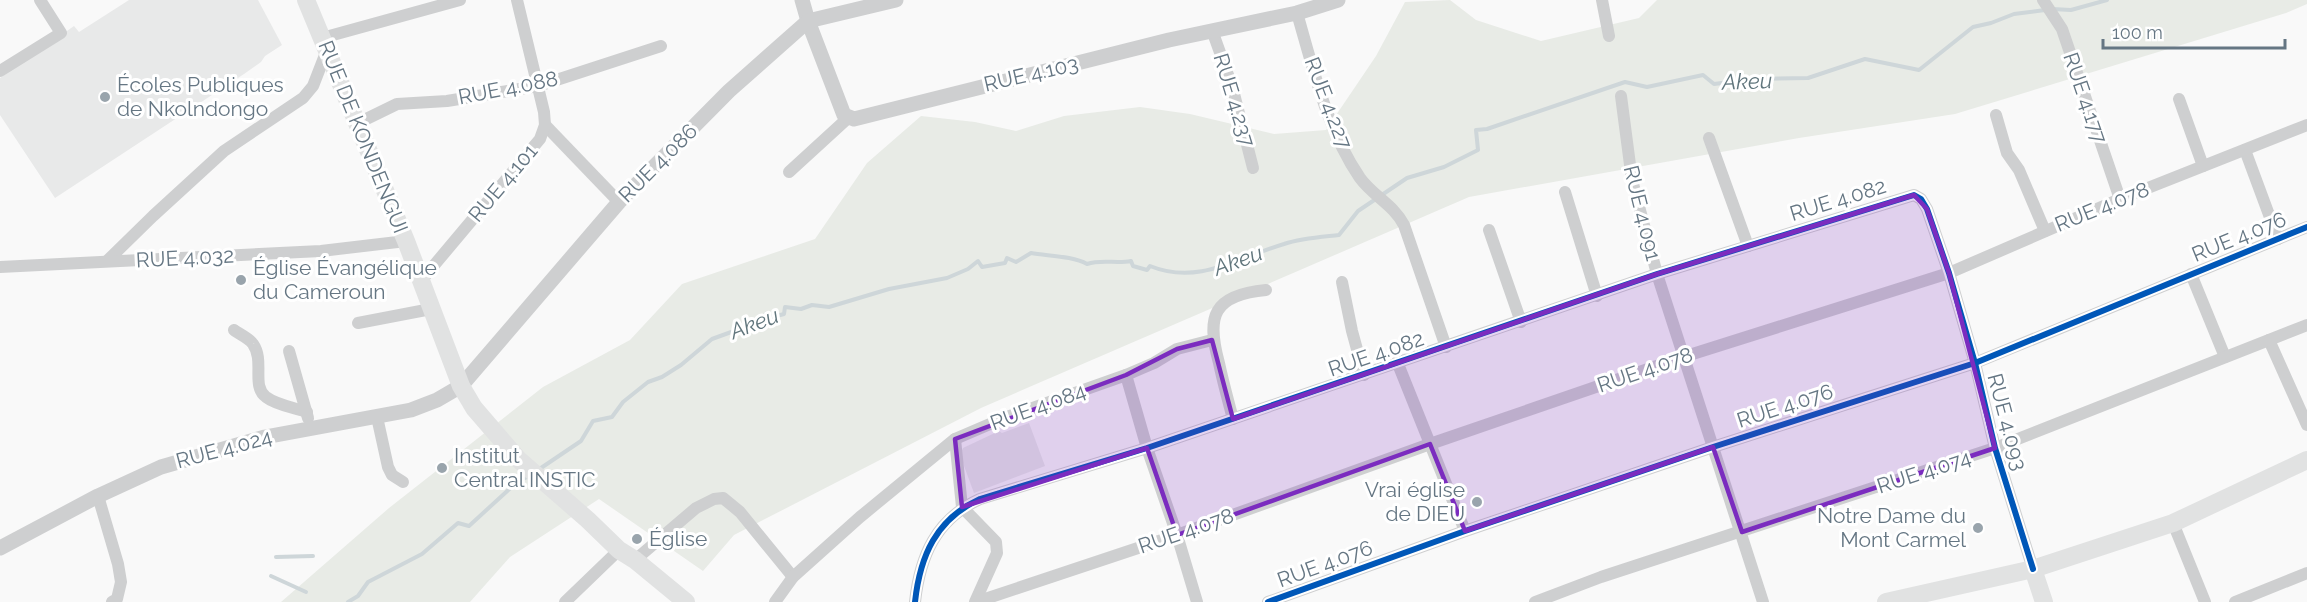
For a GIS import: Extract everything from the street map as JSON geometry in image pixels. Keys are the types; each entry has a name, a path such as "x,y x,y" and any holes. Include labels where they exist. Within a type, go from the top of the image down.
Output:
{"main road":[{"name":"RUE DE KONDENGUI","path":"306,0 406,241 461,386 474,408 518,459 588,520 618,550 635,560 686,602"},
{"path":"1886,602 2032,568 2173,523 2307,460"},
{"path":"2032,568 2044,602"}],"street":[{"path":"0,71 61,33 40,0"},
{"path":"107,261 224,152 303,98 314,86 325,44 460,0"},
{"name":"RUE 4.101","path":"420,282 540,139 545,124 517,0"},
{"path":"789,172 848,118 844,115 802,0"},
{"name":"RUE 4.086","path":"461,386 619,202 729,91 808,21 896,0"},
{"name":"RUE 4.103","path":"848,118 854,119 1169,40 1213,33 1297,13 1338,0"},
{"path":"1602,0 1609,36"},
{"name":"RUE 4.177","path":"2043,0 2062,30 2120,199"},
{"name":"RUE 4.227","path":"1297,13 1338,140 1360,178 1394,210 1404,225 1446,347"},
{"name":"RUE 4.237","path":"1213,33 1232,86 1253,168"},
{"name":"RUE 4.088","path":"356,124 397,104 447,101 538,86 661,46"},
{"name":"RUE 4.091","path":"1621,96 1632,180 1657,274 1763,602"},
{"path":"2179,99 2202,166"},
{"path":"1996,115 2007,153 2019,170 2045,231"},
{"path":"545,124 619,202"},
{"name":"RUE 4.078","path":"976,602 1177,535 1430,444 1683,357 1949,273 2120,199 2307,125"},
{"path":"1709,138 1749,246"},
{"path":"2245,150 2278,239"},
{"path":"1565,192 1597,296"},
{"name":"RUE 4.093","path":"1904,196 1914,195 1921,199 1927,209 1949,273 1975,363 1995,448 2032,568"},
{"name":"RUE 4.082","path":"915,602 922,564 935,535 962,507 980,499 1147,448 1657,274 1904,196"},
{"name":"RUE 4.076","path":"1268,602 1465,531 1713,447 1975,363 2307,227"},
{"path":"1489,230 1521,322"},
{"name":"RUE 4.032","path":"0,267 321,251 406,241"},
{"path":"2191,274 2225,357"},
{"path":"1342,282 1352,331 1365,375"},
{"path":"1233,419 1212,340 1212,326 1215,315 1222,305 1236,295 1266,290"},
{"path":"358,323 431,309"},
{"name":"RUE 4.074","path":"1535,602 1601,577 1995,448 2307,325"},
{"path":"234,330 252,342 259,358 260,390 267,398 307,412"},
{"name":"RUE 4.084","path":"776,602 793,577 860,517 955,439 1004,418 1126,375 1154,363 1177,349 1212,340"},
{"path":"2269,340 2307,425"},
{"path":"289,351 311,428"},
{"path":"1398,364 1465,531"},
{"path":"1126,375 1197,602"},
{"name":"RUE 4.024","path":"0,548 98,496 161,467 220,448 311,428 411,410 437,400 461,386"},
{"path":"377,417 388,467 392,475 403,482"},
{"path":"955,439 962,507"},
{"path":"98,496 121,582 117,598 112,602"},
{"path":"635,560 696,508 714,499 723,498 740,512 793,577"},
{"name":"RUE 4.078","path":"962,507 996,542 998,554 976,602"},
{"path":"2173,523 2205,602"},
{"path":"565,602 618,550"},
{"path":"2235,602 2307,573"}],"highlighted area":[{"path":"1914,195 1927,209 1949,273 1995,448 1742,532 1713,447 1465,531 1430,444 1177,535 1147,448 962,507 955,439 1126,375 1177,349 1212,340 1233,419 1657,274"}],"shaded area":[{"name":"Écoles Publiques de Nkolndongo","path":"129,0 258,0 282,45 244,74 55,198 0,115 0,78 74,26 79,32"},
{"path":"1450,0 1476,20 1541,41 1639,18 1657,0 2307,0 2307,4 2286,13 1955,114 1799,138 1469,197 981,408 734,535 703,571 599,499 510,557 470,602 281,602 389,508 543,387 630,340 682,284 815,239 867,163 921,116 975,122 1016,131 1064,116 1140,107 1190,114 1274,134 1326,130 1376,56 1405,2"},
{"path":"1029,423 1045,466 974,493 960,455 963,448 999,431 1002,433"}],"waterway":[{"name":"Akeu","path":"2052,9 2071,10 2107,0"},
{"name":"Akeu","path":"538,470 581,441 593,421 612,417 623,402 648,382 662,377 681,365 712,339 756,323 767,313 773,317 784,314 785,307 801,309 812,305 829,307 889,289 947,278 968,269 978,261 982,267 1005,263 1007,258 1016,262 1031,253 1068,258 1087,264 1131,261 1133,266 1147,270 1150,266 1185,273 1202,271 1291,242 1339,235 1358,211 1407,178 1444,167 1478,150 1476,130 1487,129 1625,82 1647,87 1703,75 1714,84 1753,79 1808,78 1865,59 1919,70 1973,27 2014,14 2045,10"},
{"name":"Akeu","path":"348,602 358,596 368,582 422,554 458,523 469,526 517,482 529,476"},
{"path":"276,557 313,556"},
{"path":"271,576 306,592"}],"cycle path":[{"path":"915,602 917,585 926,554 941,528 965,507 980,499 1147,448 1657,274 1914,195 1921,199 1927,209 1949,273 1975,363 1995,448 2033,569"},
{"path":"1268,602 1465,531 1713,447 1975,363 2307,227"}],"place":[{"name":"Écoles Publiques de Nkolndongo","path":"105,97"},
{"name":"Église Évangélique du Cameroun","path":"241,280"},
{"name":"Institut Central INSTIC","path":"442,468"},
{"name":"Vrai église de DIEU","path":"1477,502"},
{"name":"Notre Dame du Mont Carmel","path":"1978,528"},
{"name":"Église","path":"637,539"}]}
